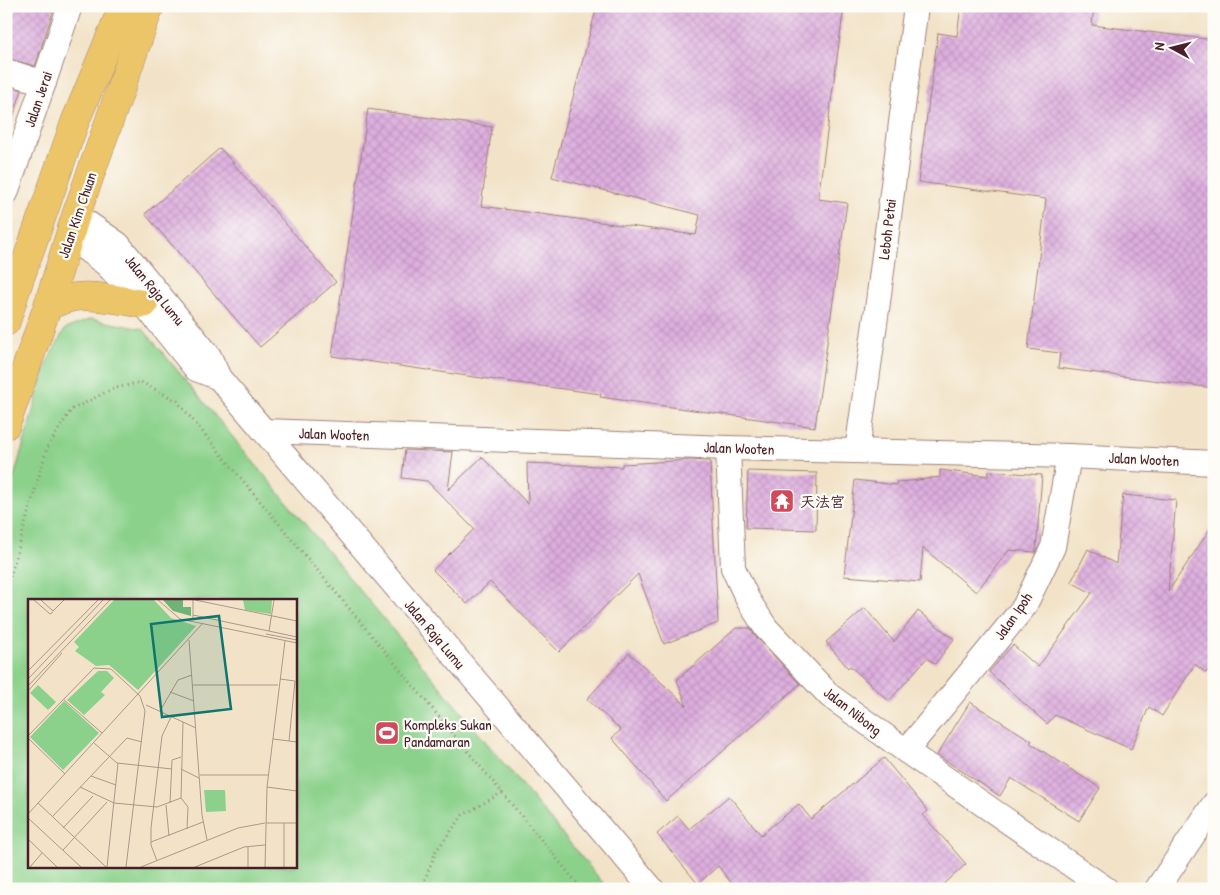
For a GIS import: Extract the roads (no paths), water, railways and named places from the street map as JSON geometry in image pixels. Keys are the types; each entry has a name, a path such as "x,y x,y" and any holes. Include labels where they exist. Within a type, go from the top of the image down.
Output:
{"main road":[{"path":"6,322 75,122 123,6"},
{"name":"Jalan Kim Chuan","path":"6,425 48,305 69,224 150,6"},
{"path":"16,290 41,250 69,224 69,194 75,122"},
{"path":"48,305 75,297 104,298 144,304"}],"street":[{"name":"Jalan Jerai","path":"6,193 70,6"},
{"name":"Leboh Petai","path":"858,451 916,6"},
{"path":"6,72 44,83"},
{"name":"Jalan Raja Lumu","path":"69,224 144,304 196,369 219,378"},
{"name":"Jalan Raja Lumu","path":"69,224 118,244 209,356 219,378 652,889"},
{"name":"Jalan Wooten","path":"264,431 728,448 1069,456 1214,463"},
{"name":"Jalan Nibong","path":"728,448 733,568 748,600 766,628 830,696 906,751 1106,889"},
{"name":"Jalan Ipoh","path":"906,751 1024,607 1053,547 1069,456"},
{"path":"1157,889 1214,804"}],"place":[{"name":"天法宫","path":"782,501"},
{"name":"Kompleks Sukan Pandamaran","path":"387,733"}]}
